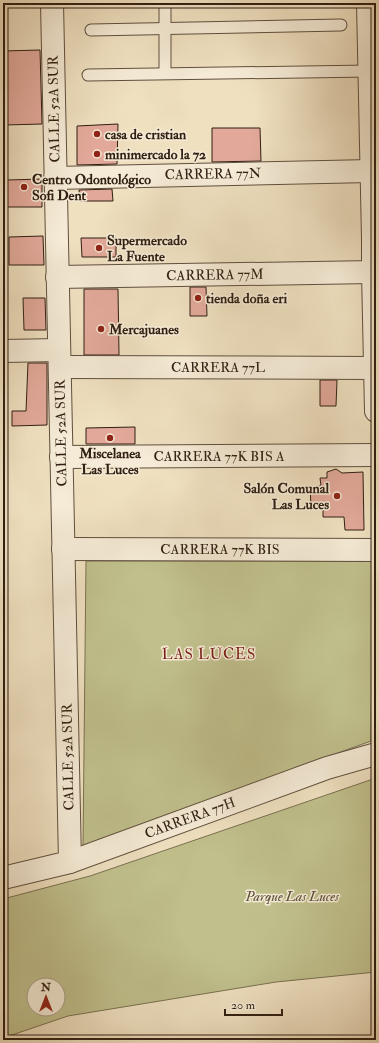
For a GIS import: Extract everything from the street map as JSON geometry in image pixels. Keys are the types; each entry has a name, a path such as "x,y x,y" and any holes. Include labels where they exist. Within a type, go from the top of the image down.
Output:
{"street":[{"name":"CALLE 52A SUR","path":"52,3 70,862"},
{"path":"368,3 373,132 371,171 374,239 373,272 376,411"},
{"name":"CARRERA 77N","path":"55,178 371,171"},
{"name":"CARRERA 77M","path":"57,277 373,272"},
{"name":"CARRERA 77L","path":"3,350 59,358 376,368"},
{"name":"CARRERA 77K BIS A","path":"61,457 376,455"},
{"name":"CARRERA 77K BIS","path":"63,549 376,550"},
{"name":"CARRERA 77H","path":"3,878 70,862 326,768 376,754"}],"lane":[{"path":"165,3 165,72"},
{"path":"91,30 341,25"},
{"path":"88,75 165,72 370,71"}],"green space":[{"path":"86,561 373,561 371,741 83,846"},
{"name":"Parque Las Luces","path":"376,778 376,972 276,982 66,1017 66,977 26,977 26,1017 65,1017 3,1038 3,899 90,876"}],"building":[{"path":"40,50 42,124 4,125 5,70 3,70 3,51"},
{"path":"118,124 117,164 77,165 77,126"},
{"path":"212,128 260,128 261,161 212,162"},
{"path":"42,179 42,207 7,207 7,180"},
{"path":"112,189 113,201 80,201 79,190"},
{"path":"43,236 44,265 9,265 9,237"},
{"name":"Supermercado La Fuente","path":"81,238 116,238 116,257 82,257"},
{"name":"tienda doña eri","path":"190,287 206,287 207,316 190,316"},
{"path":"84,289 118,289 119,355 84,355"},
{"path":"23,298 45,298 46,330 24,330"},
{"path":"28,363 47,363 47,425 12,426 12,411 26,411"},
{"path":"320,380 337,380 336,406 320,406"},
{"name":"Miscelanea Las Luces","path":"135,427 135,444 86,444 86,428"},
{"name":"Salón Comunal Las Luces","path":"336,469 342,473 363,472 364,530 345,530 344,517 323,517 323,505 311,506 310,487 321,486 320,478 327,478 327,472"}],"place":[{"name":"casa de cristian","path":"97,134"},
{"name":"minimercado la 72","path":"97,154"},
{"name":"Centro Odontológico Sofi Dent","path":"24,187"},
{"name":"Supermercado La Fuente","path":"99,248"},
{"name":"tienda doña eri","path":"198,298"},
{"name":"Mercajuanes","path":"101,329"},
{"name":"Miscelanea Las Luces","path":"110,438"},
{"name":"Salón Comunal Las Luces","path":"337,496"}],"district":[{"name":"LAS LUCES","path":"209,654"}]}
